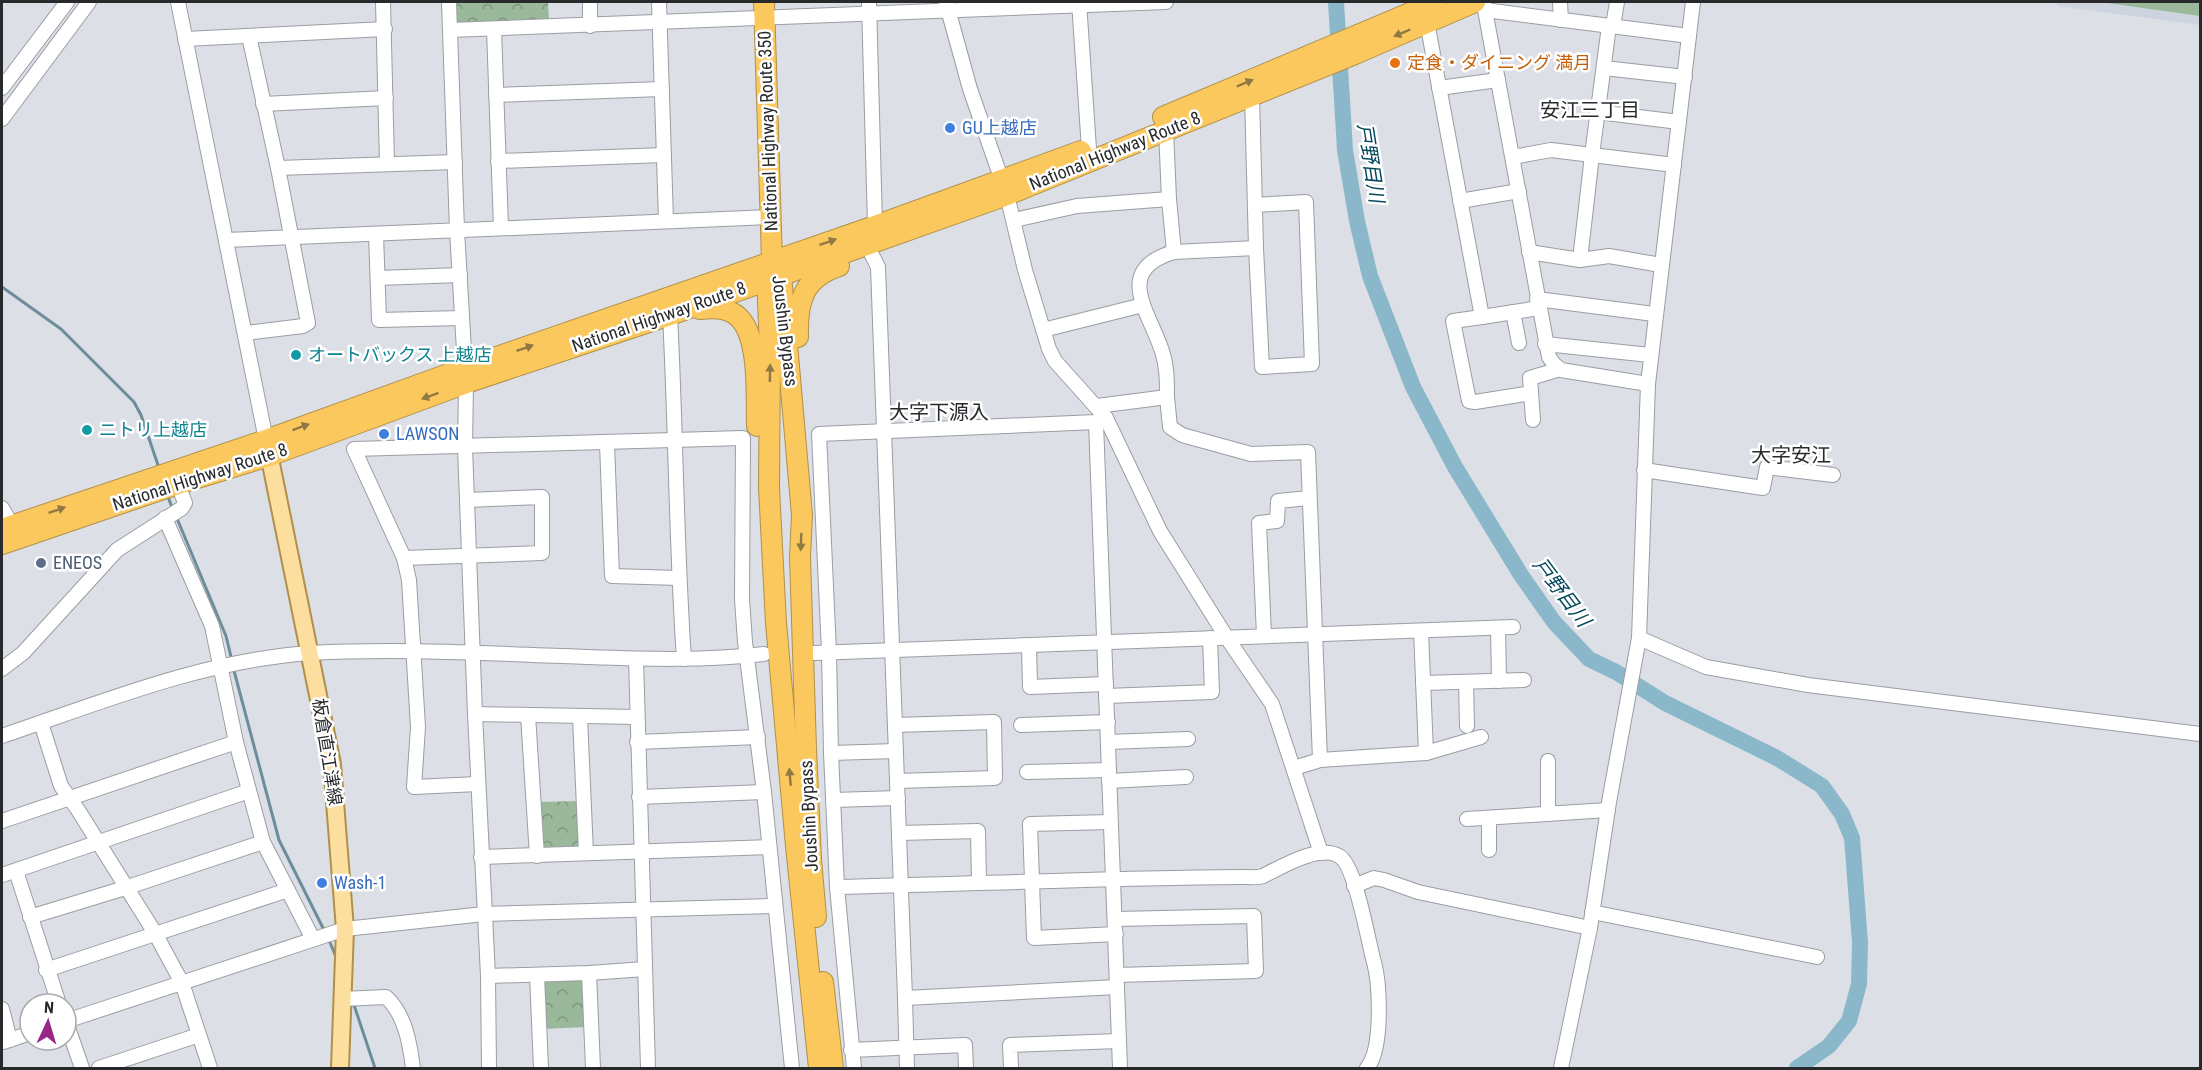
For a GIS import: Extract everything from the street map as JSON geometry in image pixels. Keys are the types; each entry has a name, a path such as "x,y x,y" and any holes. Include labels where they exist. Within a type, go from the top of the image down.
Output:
{"highway":[{"name":"National Highway Route 8","path":"1353,46 1436,2"},
{"name":"National Highway Route 8","path":"2,544 178,484 267,448 466,376 609,319 774,271 869,250 919,235 1004,188 1089,148 1353,46 1481,4"},
{"name":"National Highway Route 350","path":"764,9 774,271"},
{"name":"National Highway Route 8","path":"466,376 677,312 875,226 1004,188 1166,130 1252,95 1323,58"},
{"path":"802,515 804,442 798,323 801,299 810,283 819,275 869,250"},
{"name":"Joushin Bypass","path":"774,271 802,515 800,557 811,859 833,1068"},
{"name":"Joushin Bypass","path":"774,271 770,346 769,488 776,623 819,1068"},
{"path":"677,312 724,309 735,314 749,333 754,351 760,486 776,623"},
{"name":"National Highway Route 8","path":"7,527 267,448"}],"main road":[{"name":"板倉直江津線","path":"267,448 332,764 345,929 340,1068"}],"street":[{"path":"2,88 67,2"},
{"path":"2,119 89,2"},
{"path":"177,2 246,333 267,448"},
{"path":"383,2 387,164"},
{"path":"450,2 454,162 466,376 465,447 475,714 488,976 489,1068"},
{"path":"590,2 591,26"},
{"path":"659,2 666,221"},
{"path":"450,30 660,23 764,9 1166,2"},
{"path":"1560,2 1561,20"},
{"path":"1581,260 1604,68 1617,2"},
{"path":"1561,1068 1590,928 1637,644 1647,384 1694,2"},
{"path":"1079,3 1089,148"},
{"path":"1560,369 1549,357 1545,344 1513,157 1481,4 1561,20 1689,36"},
{"path":"947,6 970,89 1014,220 1025,270 1043,330 1055,361 1100,415 1160,531 1227,638 1272,704 1321,853"},
{"path":"869,8 875,226"},
{"path":"1427,22 1482,317"},
{"path":"185,39 385,29"},
{"path":"494,29 501,228"},
{"path":"246,333 303,326 308,323 278,168 249,36"},
{"path":"1604,68 1685,77"},
{"path":"1439,88 1498,80"},
{"path":"496,95 662,89"},
{"path":"1252,95 1256,248 1262,367 1312,364 1306,202 1255,204"},
{"path":"263,104 386,98"},
{"path":"1598,112 1679,122"},
{"path":"1166,130 1174,252"},
{"path":"1513,157 1551,150 1674,165"},
{"path":"498,161 664,155"},
{"path":"278,168 454,162"},
{"path":"1460,201 1519,191"},
{"path":"1014,220 1077,206 1169,199"},
{"path":"227,240 772,217"},
{"path":"376,234 379,320 462,318"},
{"path":"1256,248 1174,252 1157,259 1140,278 1139,291 1165,360 1170,427 1182,435 1251,454 1308,452 1320,760"},
{"path":"869,250 878,267 907,1068"},
{"path":"1529,252 1581,260 1609,256 1661,265"},
{"path":"378,278 460,275"},
{"path":"1531,393 1469,401 1453,321 1513,312 1538,304 1654,314"},
{"path":"1043,330 1143,305"},
{"path":"677,312 676,441 679,578 684,659"},
{"path":"1513,312 1519,343"},
{"path":"1545,344 1650,355"},
{"path":"1533,420 1530,378 1560,369 1647,384"},
{"path":"854,1068 837,887 831,753 830,652 819,434 1100,415 1167,397"},
{"path":"1100,415 1104,642 1120,1068"},
{"path":"478,784 414,787 418,727 411,597 405,558 354,449 743,438 742,598 792,1068"},
{"path":"607,443 612,576 679,578"},
{"path":"1644,470 1763,488 1767,467 1833,475"},
{"path":"2,669 23,653 117,550 182,508 185,502 178,484"},
{"path":"405,558 542,553 542,497 467,500"},
{"path":"1264,635 1259,523 1277,520 1278,501 1309,498"},
{"path":"2,508 7,527"},
{"path":"165,518 212,626 236,742 263,842 313,939"},
{"path":"814,653 1514,627"},
{"path":"1498,628 1499,681"},
{"path":"1421,631 1426,753"},
{"path":"1029,645 1030,687 1212,692 1210,638"},
{"path":"1637,644 1706,667 1808,685 2200,734"},
{"path":"2,736 166,681 221,666 310,653 414,652 636,659 684,659 764,654"},
{"path":"636,659 648,1068"},
{"path":"1423,683 1524,680"},
{"path":"1466,682 1467,726"},
{"path":"475,714 636,717"},
{"path":"528,715 537,856"},
{"path":"580,717 586,853"},
{"path":"895,725 994,722 995,778 897,781"},
{"path":"1021,725 1107,722"},
{"path":"41,723 56,775 155,933 182,983 210,1068"},
{"path":"637,742 758,737"},
{"path":"1294,768 1320,760 1426,753 1481,737"},
{"path":"1108,742 1188,739"},
{"path":"2,821 236,742"},
{"path":"831,753 896,751"},
{"path":"1548,761 1548,814"},
{"path":"1028,772 1186,777"},
{"path":"2,875 249,791"},
{"path":"639,797 764,792"},
{"path":"833,800 898,798"},
{"path":"1467,819 1608,810"},
{"path":"1489,850 1490,818"},
{"path":"1110,822 1030,824 1034,938 1116,934"},
{"path":"899,833 978,831 979,884"},
{"path":"30,917 263,842"},
{"path":"482,857 769,847"},
{"path":"837,887 1113,878 1261,877 1287,863 1321,853 1340,856 1345,861 1366,925 1378,984 1378,1029 1372,1067"},
{"path":"16,871 54,992"},
{"path":"1354,886 1374,878 1418,892 1590,928"},
{"path":"46,970 288,890"},
{"path":"78,1018 345,929 484,914 775,906"},
{"path":"1592,912 1817,957"},
{"path":"905,998 1256,971 1254,916 1116,920"},
{"path":"488,976 645,969"},
{"path":"589,973 593,1068"},
{"path":"537,975 541,1068"},
{"path":"342,999 386,997 393,1002 411,1049 413,1068"},
{"path":"2,1009 6,1042"},
{"path":"99,1068 199,1035"},
{"path":"1011,1068 1010,1044 1119,1041"},
{"path":"851,1050 965,1045 966,1068"},
{"path":"76,1052 82,1068"}],"shaded area":[{"path":"2057,2 2200,2 2200,25 2057,6"}],"green space":[{"path":"454,2 548,2 549,20 455,24"},
{"path":"2100,2 2200,2 2200,16"},
{"path":"580,801 581,846 578,849 541,851 537,802"},
{"path":"581,978 584,981 587,1027 544,1029 542,983 545,979"}],"waterway":[{"name":"戸野目川","path":"1336,2 1345,150 1357,221 1370,276 1413,387 1455,467 1521,575 1554,622 1589,659 1616,672 1665,703 1777,758 1822,786 1842,814 1852,838 1860,942 1859,984 1849,1021 1829,1046 1797,1068"},
{"path":"2,287 61,329 134,402 141,415 159,468"},
{"path":"167,494 173,510"},
{"path":"176,516 226,636 232,661"},
{"path":"233,667 279,840 325,932"},
{"path":"328,938 337,959"},
{"path":"353,1002 375,1068"}],"place":[{"name":"定食・ダイニング 満月","path":"1395,63"},
{"name":"GU上越店","path":"950,128"},
{"name":"オートバックス 上越店","path":"296,355"},
{"name":"ニトリ上越店","path":"87,430"},
{"name":"LAWSON","path":"384,434"},
{"name":"ENEOS","path":"41,563"},
{"name":"Wash-1","path":"322,883"}],"district":[{"name":"安江三丁目","path":"1590,110"},
{"name":"大字下源入","path":"939,412"},
{"name":"大字安江","path":"1791,455"}]}
